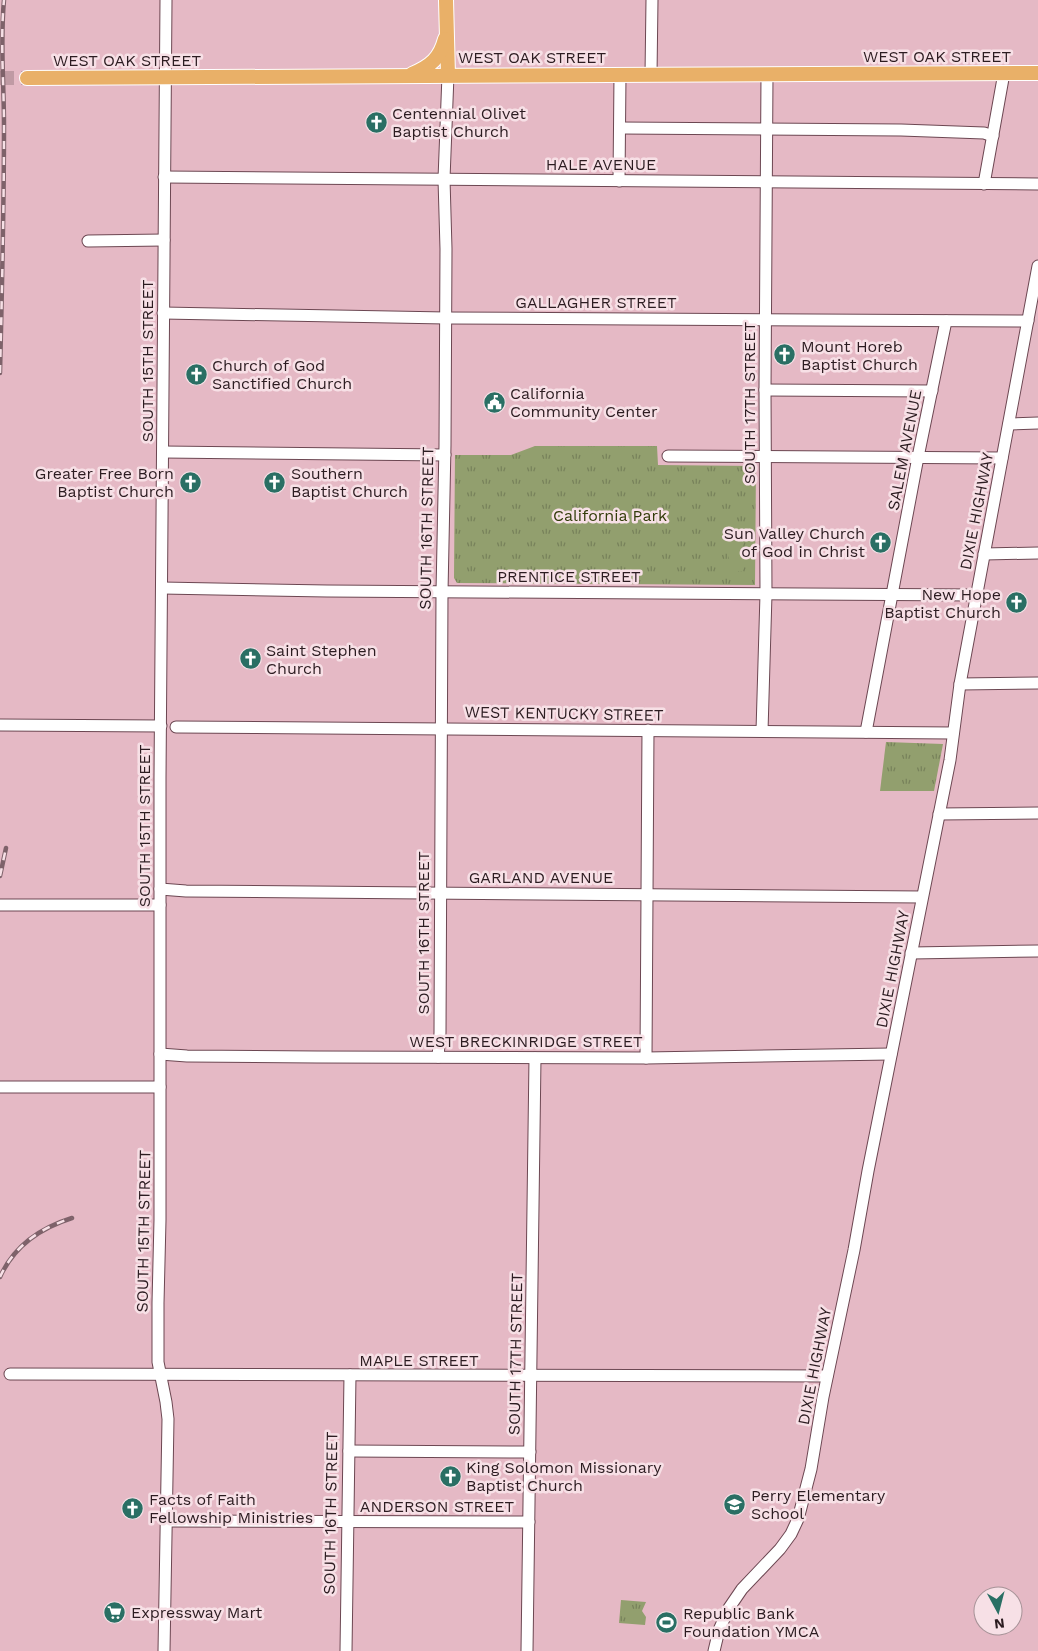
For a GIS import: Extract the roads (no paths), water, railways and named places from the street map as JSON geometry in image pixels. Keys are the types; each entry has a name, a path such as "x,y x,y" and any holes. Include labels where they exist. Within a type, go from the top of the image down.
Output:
{"main road":[{"name":"SOUTH 16TH STREET","path":"446,0 448,75"},
{"path":"407,76 431,64 441,52 446,34"},
{"name":"WEST OAK STREET","path":"27,78 1038,73"}],"street":[{"name":"SOUTH 15TH STREET","path":"164,1651 168,1418 158,1362 158,1313 166,0"},
{"path":"651,75 652,0"},
{"path":"984,184 1004,73"},
{"name":"SOUTH 16TH STREET","path":"438,1057 446,318 444,179 448,75"},
{"path":"619,181 620,75"},
{"name":"SOUTH 17TH STREET","path":"762,731 766,594 765,320 767,75"},
{"path":"620,128 910,131 984,133 993,136"},
{"name":"HALE AVENUE","path":"164,177 1038,184"},
{"path":"88,241 164,240"},
{"name":"DIXIE HIGHWAY","path":"714,1651 719,1630 729,1608 742,1589 780,1549 791,1534 798,1519 811,1469 827,1376 854,1250 950,760 960,684 1008,424 1035,294 1038,266"},
{"name":"GALLAGHER STREET","path":"163,314 446,318 1028,321"},
{"name":"SALEM AVENUE","path":"866,732 946,321"},
{"path":"765,390 932,391"},
{"path":"1008,424 1038,423"},
{"path":"163,452 445,455"},
{"path":"668,456 1002,458"},
{"path":"984,554 1038,553"},
{"name":"PRENTICE STREET","path":"162,588 442,592 976,595"},
{"path":"960,684 1038,683"},
{"path":"0,725 161,726"},
{"name":"WEST KENTUCKY STREET","path":"176,727 953,733"},
{"path":"646,1058 648,730"},
{"path":"939,814 1038,813"},
{"name":"GARLAND AVENUE","path":"160,889 186,891 922,896"},
{"path":"0,905 160,905"},
{"path":"911,952 1038,951"},
{"name":"WEST BRECKINRIDGE STREET","path":"160,1054 187,1056 536,1058 891,1054"},
{"name":"SOUTH 17TH STREET","path":"527,1651 536,1058"},
{"path":"0,1087 160,1087"},
{"name":"MAPLE STREET","path":"10,1374 827,1376"},
{"name":"SOUTH 16TH STREET","path":"346,1651 350,1376"},
{"path":"349,1451 530,1452"},
{"name":"ANDERSON STREET","path":"166,1521 529,1522"}],"tunnel":[{"path":"0,78 27,78"}],"railway":[{"path":"0,373 4,187 2,47 4,0"},
{"path":"0,876 6,848"},
{"path":"0,1277 20,1247 49,1227 72,1218"}],"place":[{"name":"Centennial Olivet Baptist Church","path":"376,122"},
{"name":"Mount Horeb Baptist Church","path":"785,355"},
{"name":"Church of God Sanctified Church","path":"196,374"},
{"name":"California Community Center","path":"494,402"},
{"name":"Greater Free Born Baptist Church","path":"190,482"},
{"name":"Southern Baptist Church","path":"275,482"},
{"name":"Sun Valley Church of God in Christ","path":"881,542"},
{"name":"New Hope Baptist Church","path":"1017,603"},
{"name":"Saint Stephen Church","path":"250,659"},
{"name":"King Solomon Missionary Baptist Church","path":"450,1476"},
{"name":"Perry Elementary School","path":"735,1504"},
{"name":"Facts of Faith Fellowship Ministries","path":"133,1508"},
{"name":"Expressway Mart","path":"115,1612"},
{"name":"Republic Bank Foundation YMCA","path":"667,1622"}],"park label":[{"name":"California Park","path":"610,515"}]}
